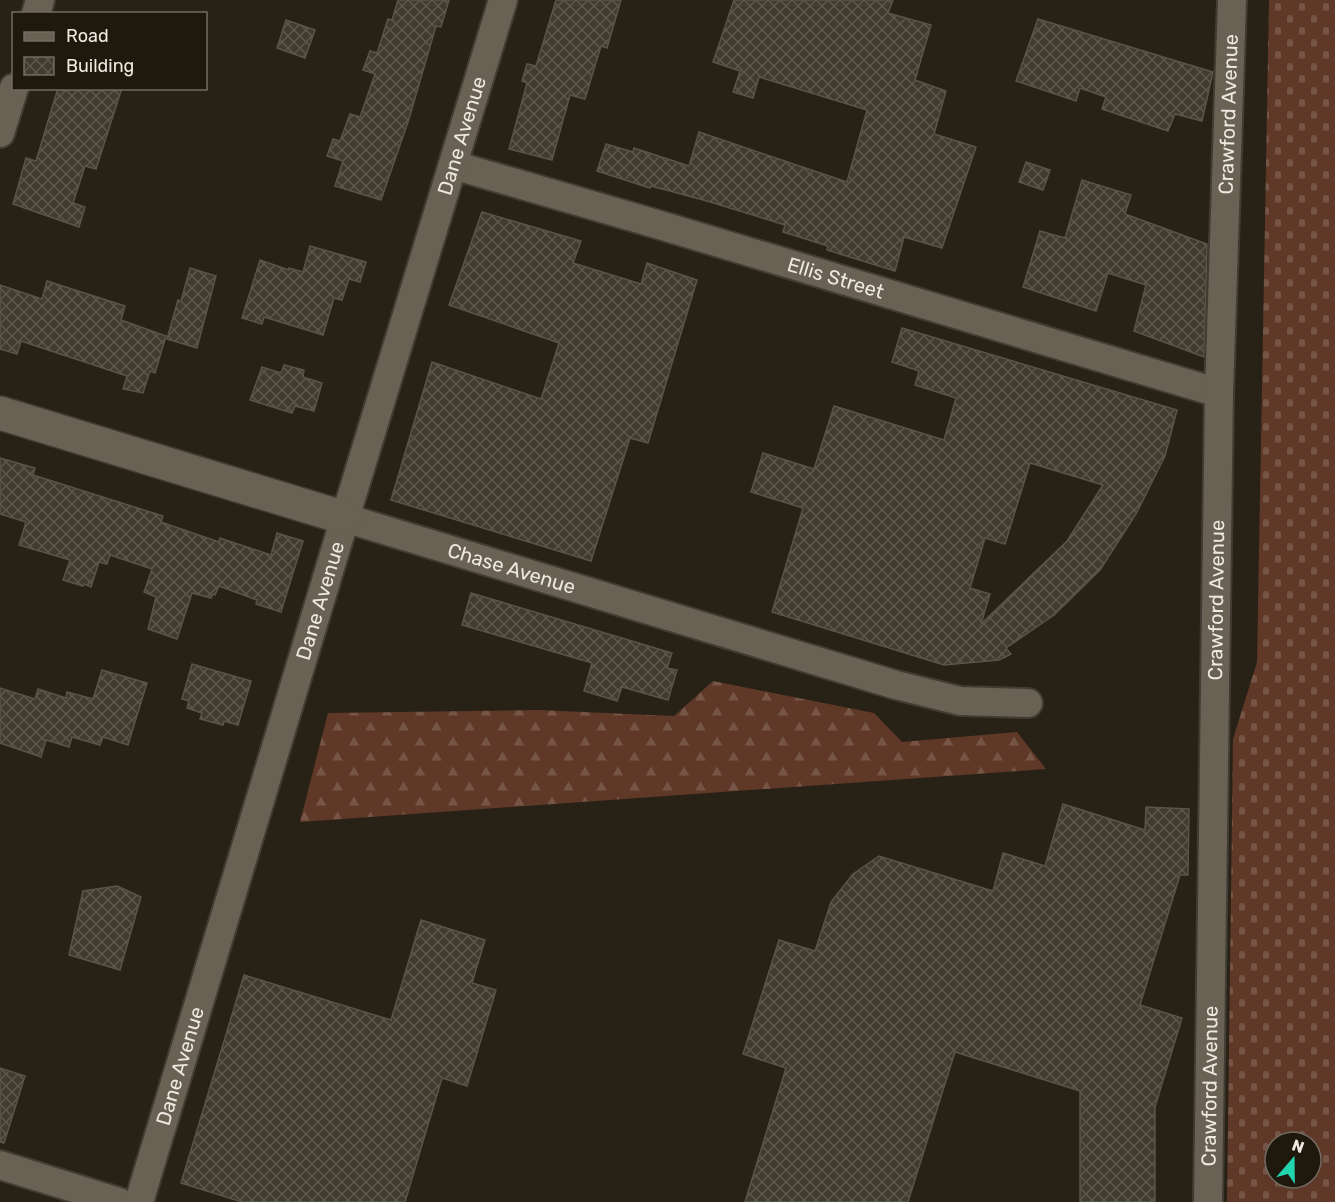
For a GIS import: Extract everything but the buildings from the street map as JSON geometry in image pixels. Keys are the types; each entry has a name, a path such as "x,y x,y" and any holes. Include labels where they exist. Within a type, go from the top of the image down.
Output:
{"street":[{"name":"Dane Avenue","path":"139,1202 503,0"},
{"name":"Crawford Avenue","path":"1208,1202 1219,393 1232,0"},
{"path":"0,133 13,90"},
{"name":"Ellis Street","path":"453,165 1219,393"},
{"name":"Chase Avenue","path":"0,413 896,685 960,701 1028,703"},
{"path":"0,1165 119,1202"}],"green space":[{"path":"1269,0 1335,0 1335,1202 1227,1202 1233,739 1257,662"},
{"path":"713,681 874,713 902,742 1017,732 1046,769 300,822 328,713 538,710 674,716"}]}
